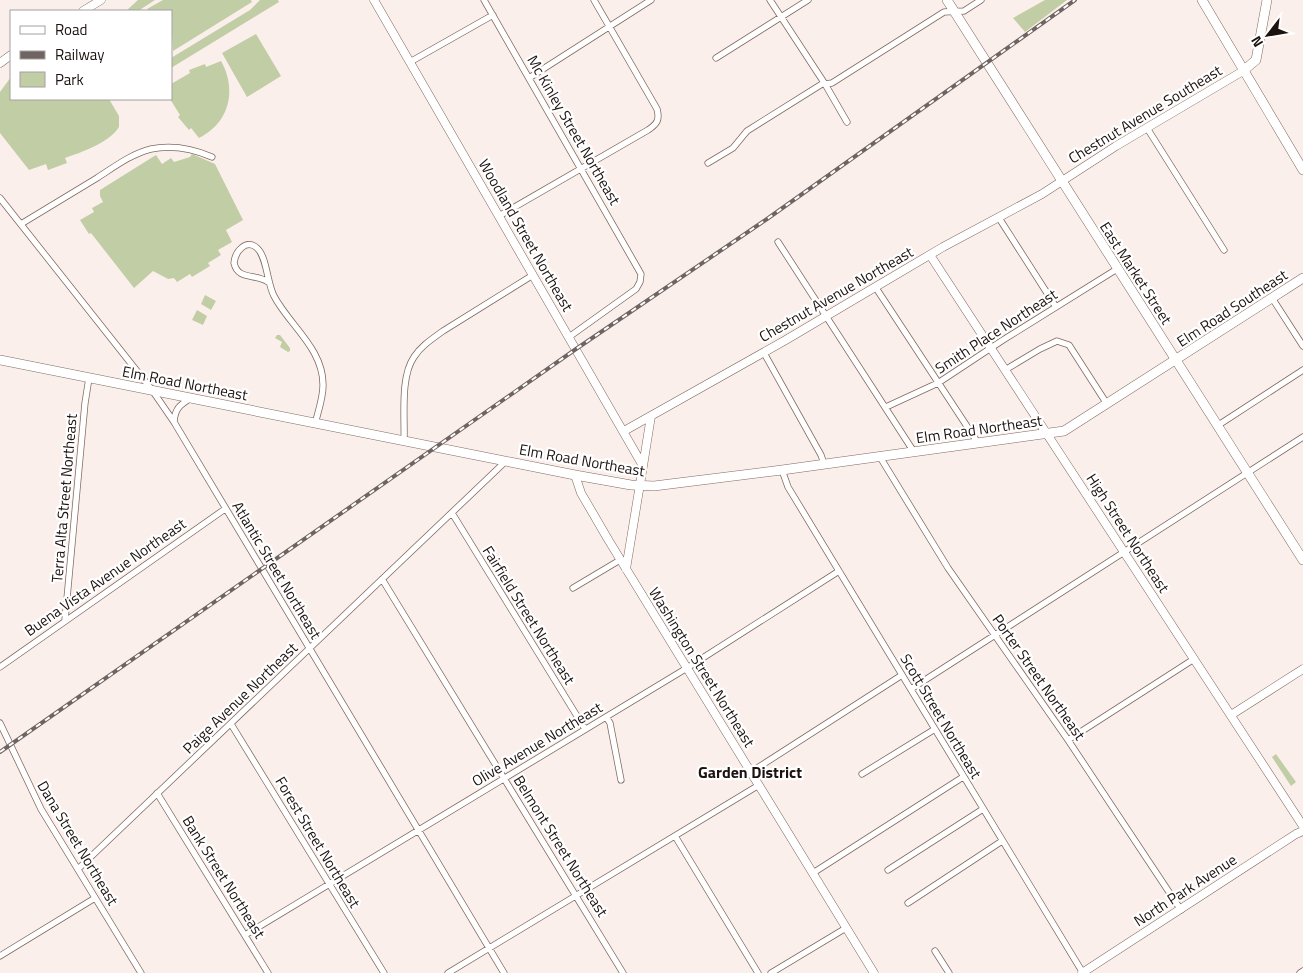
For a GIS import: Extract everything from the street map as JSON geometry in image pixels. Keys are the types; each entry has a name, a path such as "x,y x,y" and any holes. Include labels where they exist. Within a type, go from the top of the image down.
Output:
{"main road":[{"name":"East Market Street","path":"947,0 1303,560"},
{"path":"1202,0 1303,170"},
{"path":"1244,71 1256,60 1267,0"},
{"name":"Elm Road Southeast","path":"1175,360 1303,278"},
{"name":"Elm Road Northeast","path":"0,360 506,462 640,486 782,470 1064,431 1175,360"}],"street":[{"path":"85,10 101,0"},
{"name":"Woodland Street Northeast","path":"374,0 643,466"},
{"name":"Mc Kinley Street Northeast","path":"484,0 641,274 640,282 636,289 569,337"},
{"path":"499,216 648,130 658,120 657,109 594,0"},
{"path":"529,78 651,0"},
{"path":"770,0 825,84 847,122"},
{"path":"716,58 808,0"},
{"path":"708,163 733,148 747,131 822,84 832,83 944,12 964,11 981,0"},
{"path":"410,62 493,15"},
{"name":"Chestnut Avenue Southeast","path":"1061,181 1244,71"},
{"path":"1147,128 1224,250"},
{"path":"21,224 124,161 144,151 180,148 212,157"},
{"name":"Chestnut Avenue Northeast","path":"624,431 1061,181"},
{"name":"Atlantic Street Northeast","path":"0,198 152,390 174,422 504,973"},
{"path":"999,218 1056,307"},
{"path":"778,242 914,452"},
{"path":"268,282 262,278 244,276 238,272 234,263 237,251 241,248 252,246 258,249 263,260 268,282 280,305 312,348 323,385 316,424"},
{"name":"High Street Northeast","path":"930,255 1303,826"},
{"name":"Smith Place Northeast","path":"886,407 938,384 1003,340 1117,269"},
{"path":"404,441 406,376 415,355 442,331 533,275"},
{"path":"876,288 978,443"},
{"path":"1272,298 1303,346"},
{"path":"1005,370 1057,341 1069,345 1107,404"},
{"path":"764,352 821,455 824,464"},
{"path":"1217,426 1303,370"},
{"name":"Terra Alta Street Northeast","path":"64,620 89,378"},
{"path":"174,422 176,409 180,404 192,398"},
{"path":"626,569 651,416"},
{"path":"911,689 1303,437"},
{"name":"Porter Street Northeast","path":"880,457 948,568 1068,740 1181,910"},
{"name":"Paige Avenue Northeast","path":"78,869 506,462"},
{"name":"Scott Street Northeast","path":"782,470 788,487 1083,973"},
{"name":"Washington Street Northeast","path":"575,475 581,494 620,560 874,973"},
{"name":"Buena Vista Avenue Northeast","path":"0,666 225,508"},
{"name":"Fairfield Street Northeast","path":"452,513 585,729"},
{"path":"573,588 620,560"},
{"name":"Olive Avenue Northeast","path":"245,935 687,668 839,571"},
{"name":"Belmont Street Northeast","path":"382,579 624,973"},
{"path":"1068,740 1194,659"},
{"path":"1231,715 1303,668"},
{"path":"751,772 902,675"},
{"path":"606,717 610,723 621,780"},
{"name":"Dana Street Northeast","path":"0,723 36,802 141,973"},
{"name":"Forest Street Northeast","path":"231,724 384,973"},
{"path":"862,774 935,729"},
{"path":"813,874 963,777"},
{"path":"448,973 759,786"},
{"name":"Bank Street Northeast","path":"157,793 268,973"},
{"path":"888,870 983,809"},
{"name":"North Park Avenue","path":"1083,973 1303,831"},
{"path":"675,836 758,973"},
{"path":"908,903 1002,841"},
{"path":"0,956 95,898"},
{"path":"771,973 846,928"},
{"path":"935,951 949,973"}],"green space":[{"path":"138,0 155,0 140,10 127,10"},
{"path":"163,0 251,0 252,2 173,51 172,10 147,9"},
{"path":"260,0 278,0 279,2 172,67 172,57 250,10"},
{"path":"1045,0 1067,0 1025,32 1013,18"},
{"path":"256,34 281,76 247,97 222,53"},
{"path":"221,61 229,83 229,94 228,104 218,124 210,132 199,138 178,117 180,115 171,100 172,83 190,73 189,70 205,64 206,67"},
{"path":"10,78 10,100 110,100 119,116 119,127 109,138 87,150 65,158 67,163 48,170 46,164 29,170 0,133 0,92"},
{"path":"192,154 215,164 243,220 226,230 232,242 218,250 221,255 208,263 210,266 192,277 190,274 177,282 174,278 168,279 153,271 134,288 91,233 89,234 80,220 94,212 92,208 103,202 100,190 156,155 162,164 171,158 174,162 190,157"},
{"path":"205,295 216,301 211,310 201,304"},
{"path":"197,310 207,316 203,325 192,320"},
{"path":"277,335 280,335 290,348 290,351 288,352 280,347 282,342 275,338"},
{"path":"1276,754 1296,782 1291,786 1272,757"}],"railway":[{"path":"0,752 576,349 767,219 1075,0"}],"district":[{"name":"Garden District","path":"750,772"}]}
